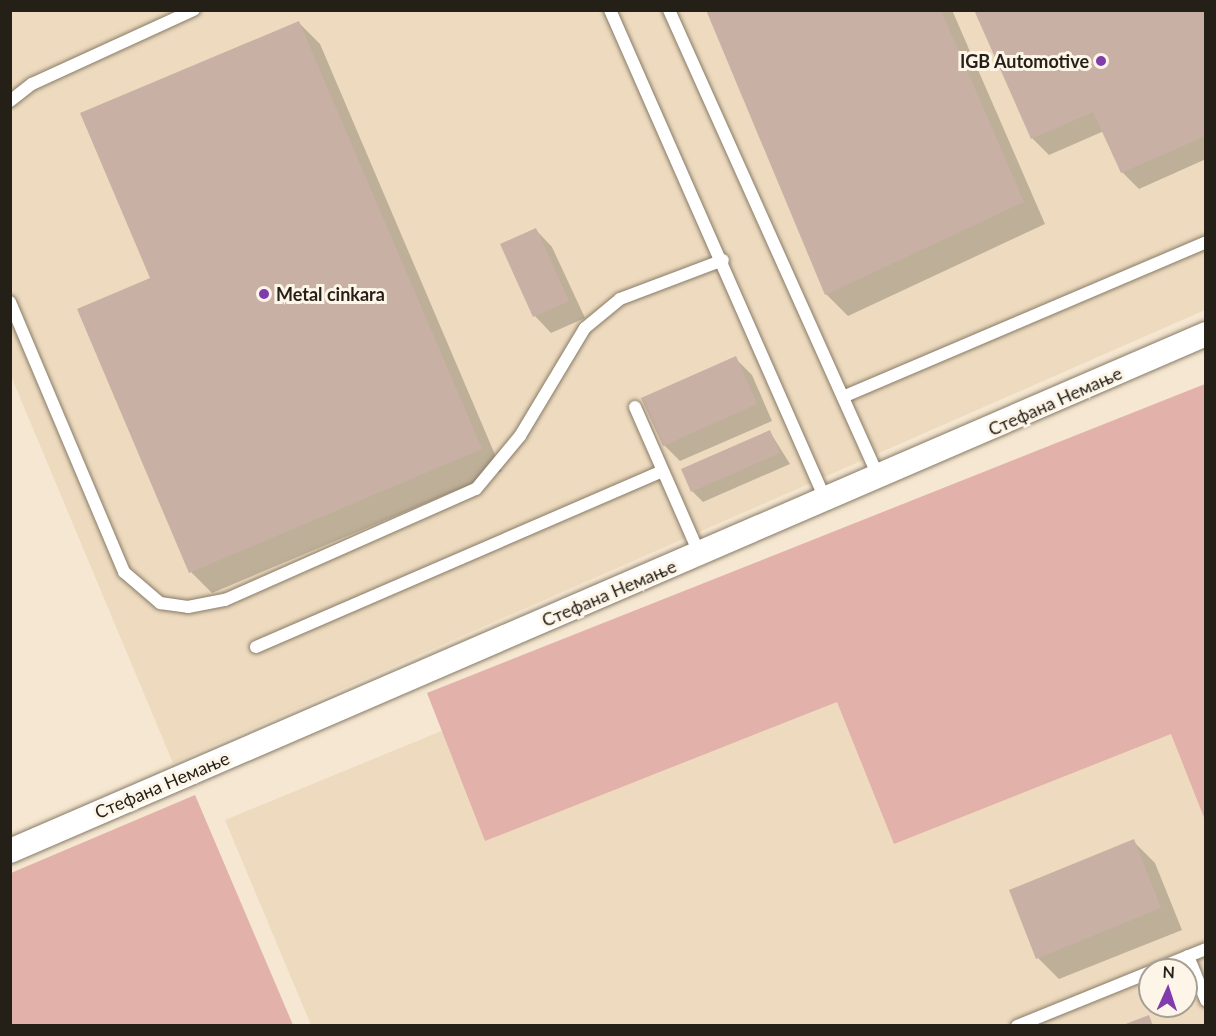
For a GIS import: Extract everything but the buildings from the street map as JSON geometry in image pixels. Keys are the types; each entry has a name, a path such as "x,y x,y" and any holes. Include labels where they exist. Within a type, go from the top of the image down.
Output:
{"street":[{"name":"Стефана Немање","path":"10,850 826,501 1206,334"}],"lane":[{"path":"10,101 32,84 194,10"},
{"path":"610,10 723,260 826,501"},
{"path":"669,10 879,478"},
{"path":"843,397 1206,242"},
{"path":"10,302 124,572 160,603 188,607 225,600 476,489 520,436 585,328 620,299 723,260"},
{"path":"635,407 700,555"},
{"path":"256,647 663,471"},
{"path":"1183,958 1206,950"},
{"path":"1188,956 1206,1000"},
{"path":"1017,1026 1138,977"}],"shaded area":[{"path":"10,11 1205,11 1205,310 173,763 11,376"},
{"path":"1205,384 1205,820 1171,734 894,844 837,702 485,841 427,693"},
{"path":"1205,417 1205,1025 311,1025 225,820"},
{"path":"195,795 293,1025 11,1025 11,873"}],"place":[{"name":"IGB Automotive","path":"1101,61"},
{"name":"Metal cinkara","path":"264,294"}]}
